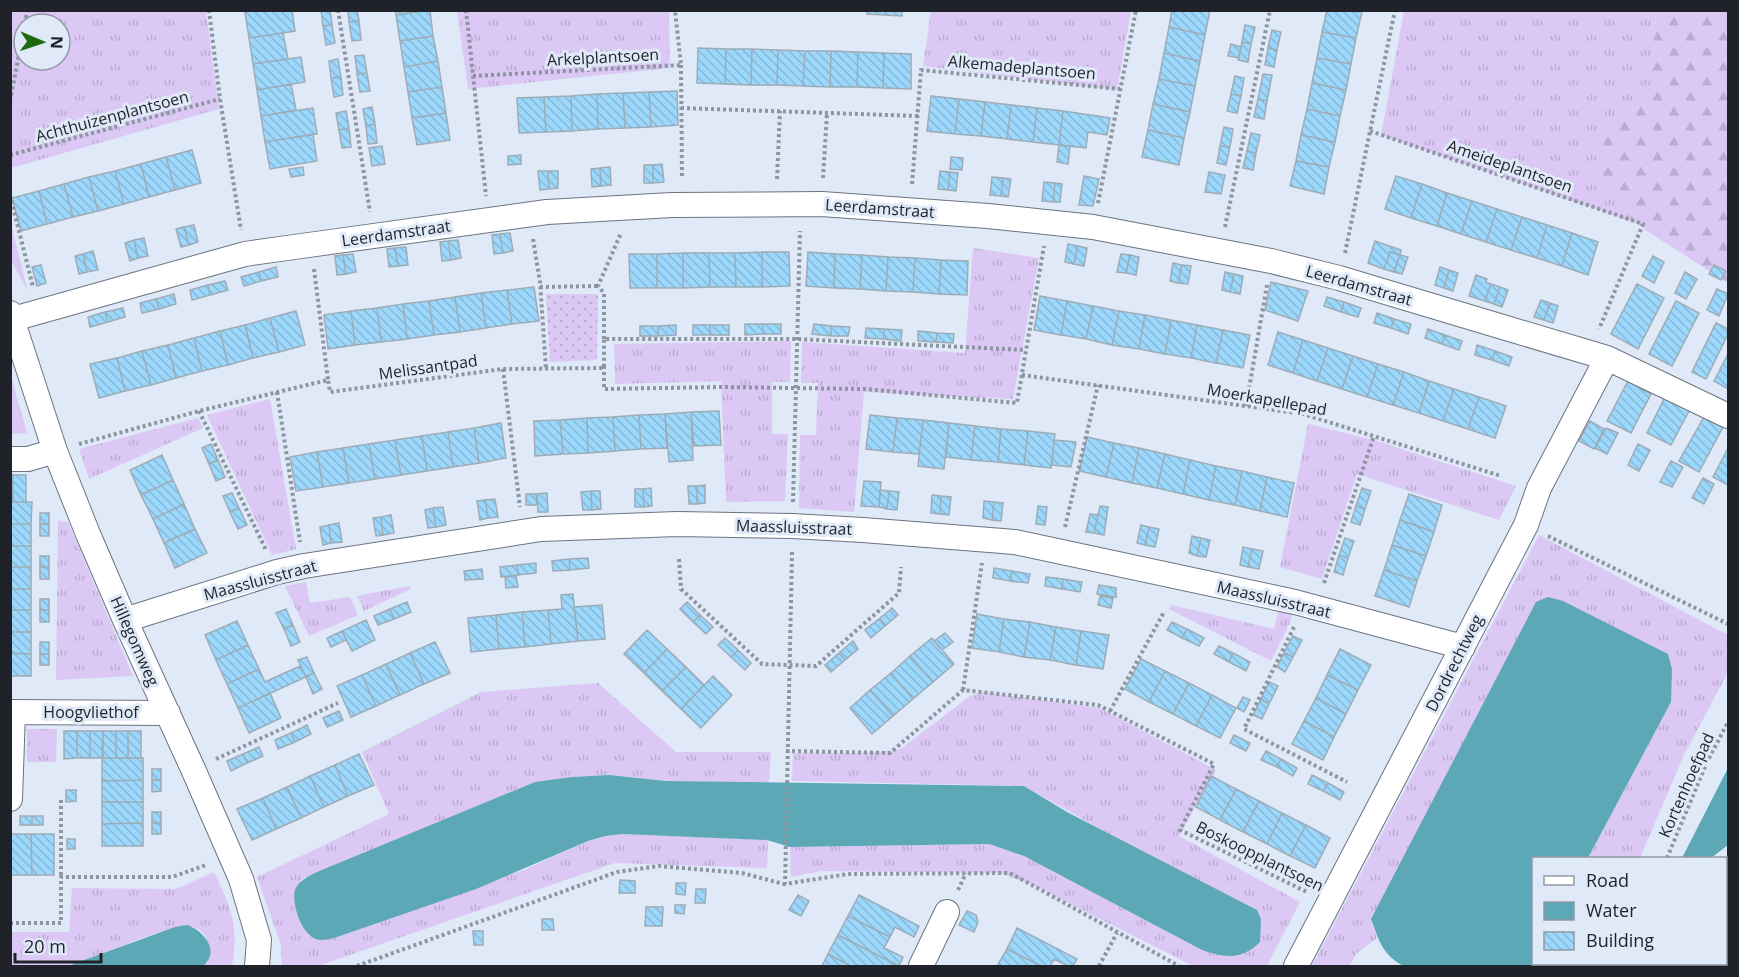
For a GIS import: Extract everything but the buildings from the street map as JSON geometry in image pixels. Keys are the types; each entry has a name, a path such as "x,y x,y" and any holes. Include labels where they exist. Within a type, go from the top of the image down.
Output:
{"street":[{"name":"Leerdamstraat","path":"12,316 39,311 245,254 529,215 683,205 812,204 910,210 1093,227 1270,261 1340,278 1598,356 1728,416"},
{"name":"Hillegomweg","path":"12,316 55,451 125,620 241,879 259,940 257,966"},
{"name":"Dordrechtweg","path":"1296,966 1526,525 1539,488 1598,356"},
{"path":"10,459 28,459 55,451"},
{"name":"Maassluisstraat","path":"125,620 277,572 304,566 541,529 677,524 792,526 1015,542 1310,607 1462,647"},
{"name":"Hoogvliethof","path":"10,799 12,712 168,713"},
{"path":"921,966 947,912"}],"path":[{"path":"209,10 220,99 245,254"},
{"path":"338,10 374,236"},
{"path":"466,10 488,220"},
{"name":"Arkelplantsoen","path":"473,76 681,65 675,10"},
{"path":"1093,227 1136,10"},
{"path":"1221,250 1270,10"},
{"path":"1340,278 1395,10"},
{"path":"681,65 683,205"},
{"name":"Alkemadeplantsoen","path":"918,116 921,70 1120,88"},
{"path":"10,101 16,72"},
{"name":"Achthuizenplantsoen","path":"10,155 220,99"},
{"path":"681,108 918,116 910,210"},
{"path":"776,203 780,111"},
{"path":"785,884 796,339 812,204 827,113"},
{"name":"Ameideplantsoen","path":"1370,131 1643,224 1598,356"},
{"path":"10,195 39,311"},
{"path":"598,286 632,207"},
{"path":"529,215 540,287 546,369"},
{"path":"598,286 604,293 604,389 795,387 865,389 1017,403 1049,222"},
{"path":"55,451 199,411 328,380 310,245"},
{"path":"1246,406 1270,261"},
{"path":"540,287 598,286"},
{"path":"604,339 796,339 1026,350"},
{"name":"Melissantpad","path":"328,380 330,392 503,369 604,368 604,364"},
{"path":"503,369 524,532"},
{"name":"Moerkapellepad","path":"1022,375 1303,414 1501,476"},
{"path":"1060,552 1098,385"},
{"path":"277,392 304,566"},
{"path":"199,411 277,572"},
{"path":"1347,782 1244,729 1310,607 1374,436"},
{"path":"1526,525 1728,624"},
{"path":"786,751 890,753 963,690 985,540"},
{"path":"679,559 681,589 762,664 788,665 816,666 899,593 901,567"},
{"path":"1110,711 1164,612"},
{"name":"Boskoopplantsoen","path":"963,690 1098,705 1214,764 1180,830 1330,903"},
{"path":"193,769 338,703"},
{"name":"Kortenhoefpad","path":"1667,857 1707,762 1728,722"},
{"path":"10,923 61,923 61,800"},
{"path":"61,877 172,877 232,856"},
{"path":"357,966 617,872 659,866 742,873 785,884 848,874 1010,873 1179,966"},
{"path":"1100,966 1117,933"}],"green space":[{"path":"11,10 206,11 219,109 11,168"},
{"path":"457,11 669,11 670,68 468,89"},
{"path":"931,11 1131,11 1117,90 923,66"},
{"path":"1404,11 1656,11 1651,84 1634,110 1617,117 1596,171 1650,233 1636,223 1381,135"},
{"path":"1656,11 1728,11 1728,283 1650,233 1596,171 1602,141 1617,117 1634,110 1651,84"},
{"path":"11,224 28,292 11,260"},
{"path":"973,248 1039,258 1013,399 864,392 854,512 799,508 800,435 816,435 818,383 801,383 802,342 965,353"},
{"path":"546,294 598,294 597,360 550,362"},
{"path":"791,341 790,382 772,382 772,434 788,434 785,501 726,502 721,381 615,384 614,344"},
{"path":"11,376 27,433 11,434"},
{"path":"270,399 296,549 272,555 207,415"},
{"path":"198,418 203,428 89,479 79,449"},
{"path":"1308,424 1377,441 1516,486 1499,520 1357,474 1322,579 1280,567"},
{"path":"58,521 68,522 133,676 56,680"},
{"path":"1539,535 1728,635 1728,672 1684,755 1640,857 1589,857 1671,702 1371,919 1377,938 1357,953 1349,966 1312,966"},
{"path":"306,582 310,603 350,597 358,615 309,636 285,586"},
{"path":"409,586 411,589 364,611 357,596"},
{"path":"1171,605 1274,629 1279,608 1294,611 1271,661 1169,609"},
{"path":"598,683 676,752 771,752 769,783 666,781 609,775 535,782 304,878 295,893 294,900 297,914 309,936 524,870 588,841 605,836 623,834 768,840 767,868 615,863 318,966 282,966 281,945 257,877 389,814 362,752 481,692"},
{"path":"982,692 1100,708 1216,770 1179,836 1300,902 1267,966 1193,966 1031,884 1000,873 821,871 791,877 790,847 989,844 1024,856 1202,950 1215,954 1257,910 1129,845 1024,786 792,781 793,753 857,753 899,750 970,696"},
{"path":"27,729 57,729 56,762 27,762"},
{"path":"214,872 229,908 234,928 232,966 203,966 208,962 205,935 198,929 187,927 136,940 71,966 49,968 11,966 11,932 69,932 72,888 176,889"}],"water":[{"path":"1548,597 1563,601 1668,654 1672,669 1671,702 1589,857 1532,857 1532,963 1530,966 1404,966 1386,952 1371,919 1536,602"},
{"path":"1728,768 1728,845 1712,857 1683,857"},
{"path":"609,775 666,781 1024,786 1067,812 1257,910 1261,919 1260,942 1247,952 1233,956 1218,955 1202,950 1024,856 989,844 790,847 767,840 623,834 588,841 476,889 334,938 320,940 314,938 308,934 300,920 294,896 296,887 301,881 317,872 535,782"},
{"path":"187,925 199,932 208,942 210,955 203,966 68,966 175,927"}]}
